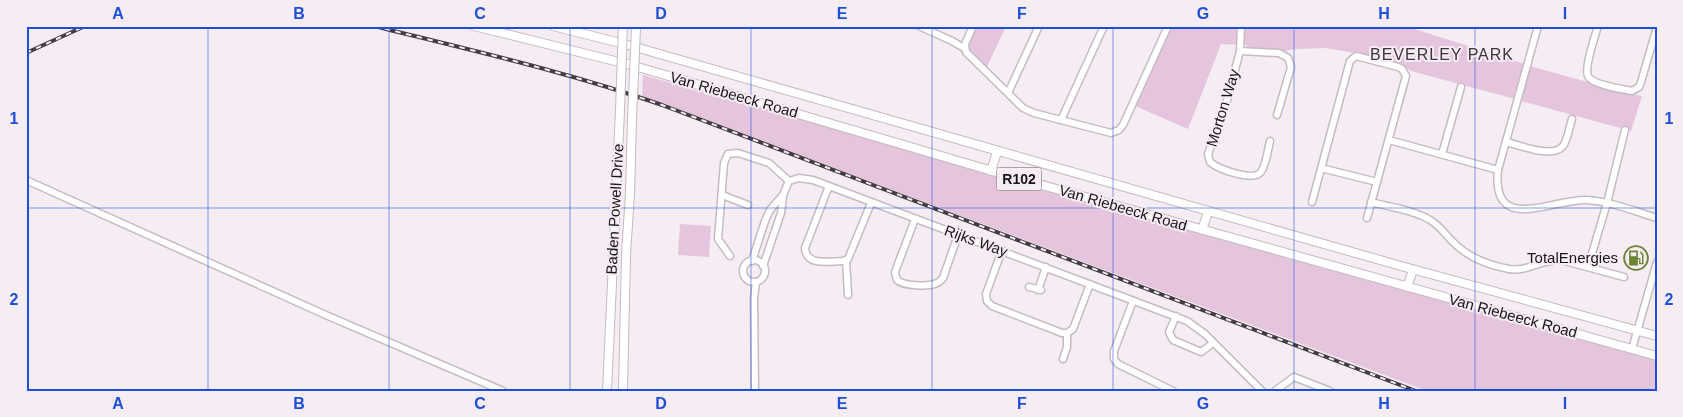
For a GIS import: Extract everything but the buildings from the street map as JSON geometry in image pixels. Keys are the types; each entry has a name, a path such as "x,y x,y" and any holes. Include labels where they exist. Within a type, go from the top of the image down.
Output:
{"main road":[{"name":"Van Riebeeck Road","path":"474,26 640,68 991,171 1657,356"},
{"name":"Van Riebeeck Road","path":"553,26 628,45 1414,270 1657,336"},
{"name":"Baden Powell Drive","path":"607,391 623,26"},
{"name":"Baden Powell Drive","path":"623,391 626,255 636,27"},
{"path":"991,171 997,152"},
{"path":"1202,230 1208,212"},
{"path":"1407,287 1414,270"}],"street":[{"path":"919,26 964,48 1008,94 1027,110 1108,133 1114,133 1123,125 1168,26"},
{"path":"964,48 972,26"},
{"path":"1008,94 1039,26"},
{"path":"1061,120 1104,26"},
{"name":"Morton Way","path":"1241,26 1240,51 1226,104 1208,154 1210,162 1216,168 1252,177 1259,174 1262,170 1270,142"},
{"path":"1538,26 1498,170 1496,182 1500,196 1510,207 1516,209 1532,209 1574,200 1586,200 1607,203 1657,218"},
{"path":"1598,26 1588,64 1588,77 1594,81 1632,91 1639,87 1641,82 1657,27"},
{"path":"1240,51 1279,53 1288,58 1291,67 1278,116"},
{"path":"1312,202 1350,61 1356,56 1398,67 1405,72 1406,76 1366,218"},
{"path":"1442,154 1461,87"},
{"path":"1506,142 1541,151 1555,152 1566,141 1572,119"},
{"path":"1588,267 1607,203 1625,130"},
{"path":"1389,140 1498,170"},
{"path":"730,256 718,239 724,163 728,154 738,152 769,163 789,181 783,195 781,213 763,266"},
{"path":"1321,168 1377,182"},
{"name":"Rijks Way","path":"789,181 806,178 1176,316 1196,326 1262,391"},
{"path":"26,180 328,316 503,391"},
{"path":"828,186 806,246 805,253 810,260 846,260 850,256 871,202"},
{"path":"722,195 748,205"},
{"path":"756,282 749,280 744,272 746,266 752,261 770,210 783,195"},
{"path":"1371,202 1428,218 1437,224 1462,251 1478,261 1516,270 1558,260 1624,277"},
{"path":"915,218 895,272 897,280 903,284 934,284 941,280 958,235"},
{"path":"761,233 773,237"},
{"path":"1002,250 986,294 989,303 1010,313 1062,333 1067,333 1074,327 1090,284"},
{"path":"846,260 848,295"},
{"path":"752,261 758,261 763,266 765,272 764,276 756,282 754,299 755,391"},
{"path":"1632,349 1657,262"},
{"path":"1029,287 1040,290 1046,267"},
{"path":"1132,301 1114,351 1114,358 1118,364 1173,391"},
{"path":"1176,316 1169,332 1173,340 1199,352 1203,352 1213,343"},
{"path":"1063,359 1067,347 1067,333"},
{"path":"1275,391 1294,377 1330,391"}],"shaded area":[{"path":"976,26 1006,26 986,69 969,51 968,43"},
{"path":"1172,26 1239,26 1239,45 1221,44 1188,129 1135,106"},
{"path":"1243,26 1405,26 1525,64 1515,99 1411,71 1399,64 1362,54 1325,48 1284,51 1250,49 1244,43"},
{"path":"1530,66 1642,96 1631,131 1521,101"},
{"path":"643,75 1657,360 1657,391 1427,391 642,96"},
{"path":"680,224 711,226 709,257 678,255"}],"railway":[{"path":"26,53 85,26"},
{"path":"374,26 555,72 662,105 1416,391"}],"place":[{"name":"TotalEnergies","path":"1636,258"}],"district":[{"name":"BEVERLEY PARK","path":"1442,54"}]}
